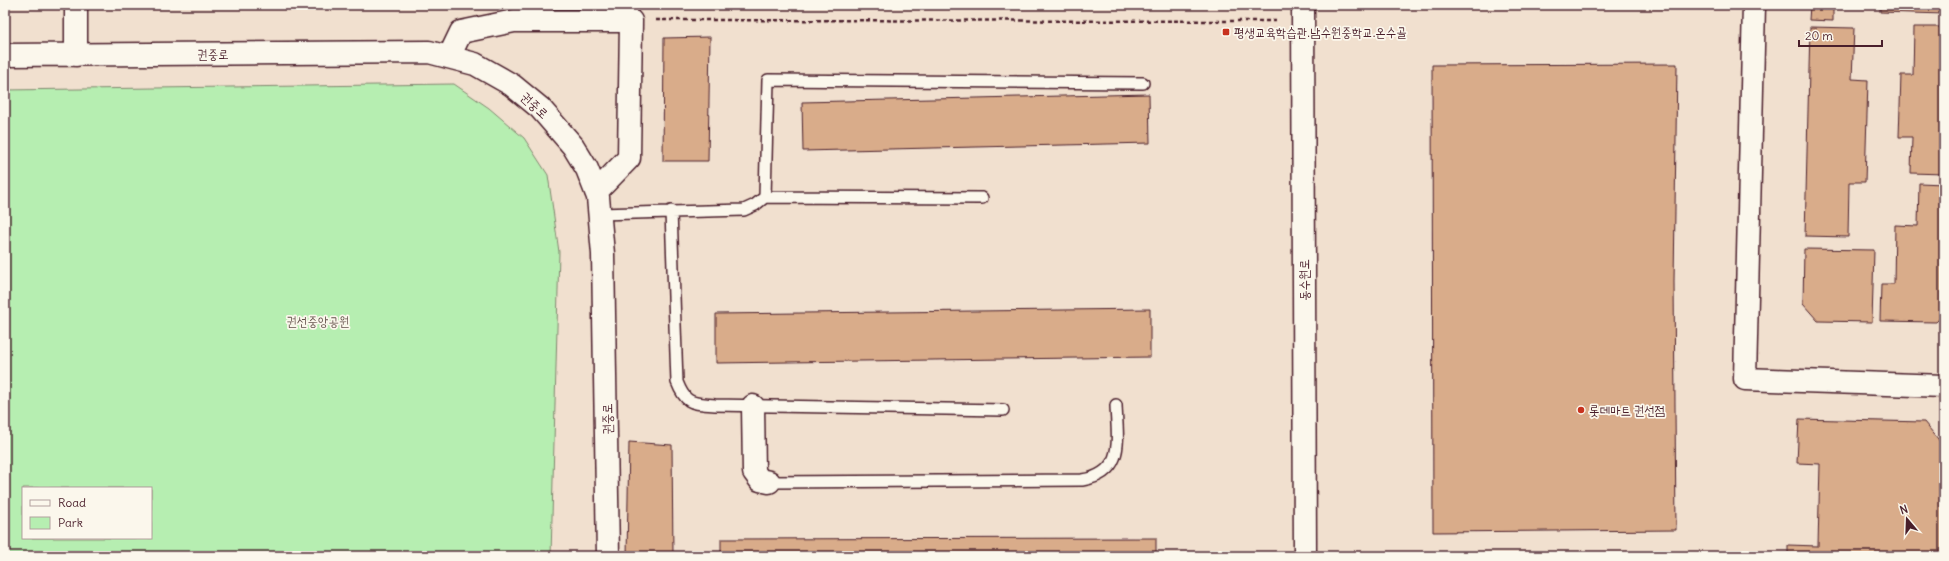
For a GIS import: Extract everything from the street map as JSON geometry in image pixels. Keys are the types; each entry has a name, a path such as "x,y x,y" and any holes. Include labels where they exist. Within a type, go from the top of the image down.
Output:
{"street":[{"path":"76,5 76,55"},
{"path":"1754,5 1745,379 1944,386"},
{"path":"450,57 461,32 514,21 632,13 629,158 596,192"},
{"name":"동수원로","path":"1304,13 1305,556"},
{"name":"권중로","path":"5,55 429,52 475,64 512,85 540,108 573,146 587,169 596,192 603,254 607,374 608,556"},
{"path":"753,406 754,472 760,480 769,482"}],"lane":[{"path":"765,197 768,80 1143,83"},
{"path":"599,214 744,210 755,205 765,197 982,198"},
{"path":"671,211 677,382 683,396 693,403 753,406 1003,410"},
{"path":"769,482 1075,480 1093,478 1105,472 1112,466 1116,456 1116,405"}],"path":[{"path":"632,13 667,20 1304,13"}],"green space":[{"name":"권선중앙공원","path":"454,84 489,108 524,138 548,175 559,252 551,556 5,556 5,90"}],"building":[{"path":"1653,5 1705,5 1705,8 1653,8"},
{"path":"1810,5 1833,5 1833,21 1809,20"},
{"path":"1880,5 1944,5 1944,14 1880,12"},
{"path":"1810,27 1854,28 1852,79 1868,80 1865,182 1849,182 1848,237 1805,236"},
{"path":"1914,27 1944,27 1944,174 1911,173 1912,137 1899,137 1901,75 1913,75"},
{"path":"710,37 708,161 663,161 664,38"},
{"path":"1677,64 1674,282 1676,530 1433,532 1432,65"},
{"path":"1149,94 1150,143 803,151 802,102"},
{"path":"1919,183 1944,184 1944,314 1936,322 1880,321 1881,284 1894,284 1895,225 1918,226"},
{"path":"1804,249 1874,250 1872,322 1818,321 1803,304"},
{"path":"1150,309 1150,357 716,363 716,314"},
{"path":"1799,419 1924,422 1943,445 1944,556 1788,556 1788,545 1818,546 1820,464 1797,463"},
{"path":"629,442 672,445 673,556 627,556"},
{"path":"1156,538 1156,556 721,556 721,539"}],"place":[{"name":"평생교육학습관.남수원중학교.온수골","path":"1226,32"},
{"name":"롯데마트 권선점","path":"1581,410"}]}
